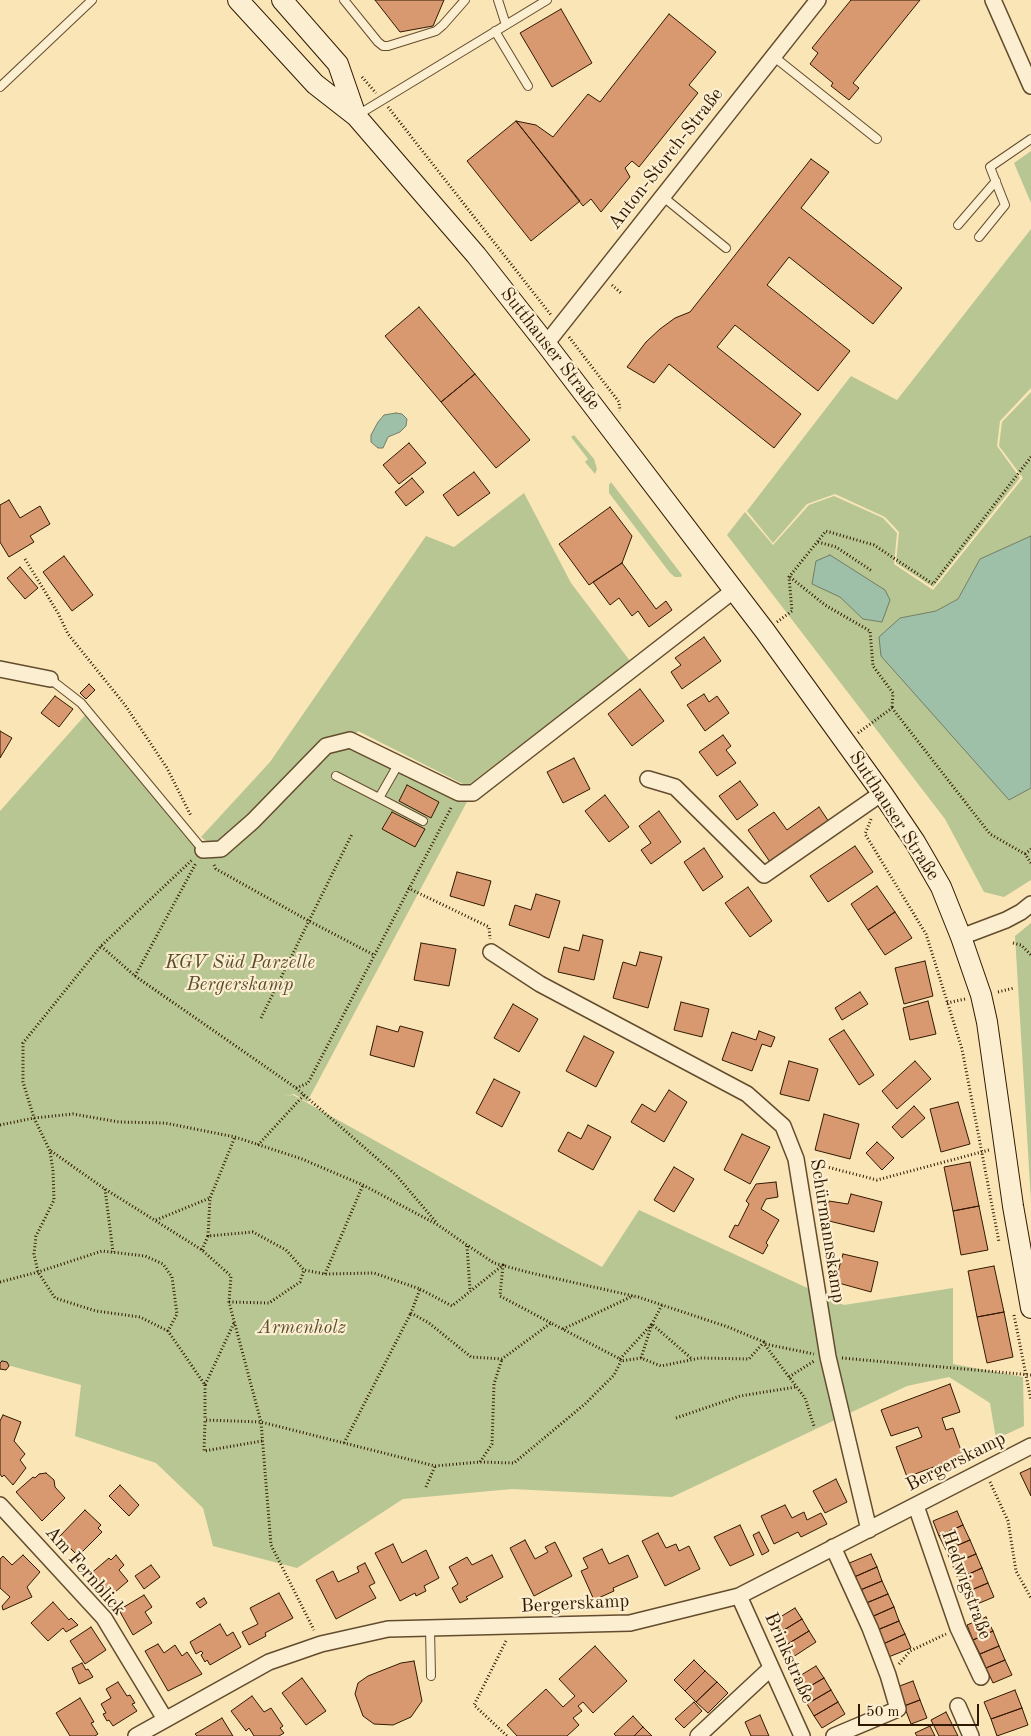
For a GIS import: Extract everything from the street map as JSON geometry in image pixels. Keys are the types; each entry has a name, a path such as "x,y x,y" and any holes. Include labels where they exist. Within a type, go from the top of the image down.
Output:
{"street":[{"name":"Sutthauser Straße","path":"238,0 316,84 356,116 476,255 765,631 915,842 941,887 961,937 981,996 987,1022 1004,1146 1022,1308"},
{"name":"Sutthauser Straße","path":"282,0 338,64 356,116"},
{"name":"Anton-Storch-Straße","path":"546,344 818,0"},
{"path":"993,0 1031,86"},
{"path":"203,850 221,849 253,821 326,746 350,740 459,792 473,793 733,591"},
{"path":"0,669 50,679"},
{"path":"648,779 675,787 764,875 882,793"},
{"path":"961,937 1006,920 1031,904"},
{"name":"Schürmannskamp","path":"491,952 540,984 747,1094 783,1126 796,1159 825,1356 869,1530"},
{"name":"Bergerskamp","path":"136,1736 269,1662 321,1644 388,1629 630,1623 739,1596 1031,1446"},
{"name":"Am Fernblick","path":"0,1505 104,1618 165,1719"},
{"name":"Hedwigstraße","path":"916,1506 958,1628 981,1677"},
{"path":"833,1547 870,1628 888,1675 898,1709 834,1736"},
{"name":"Brinkstraße","path":"739,1596 802,1736"},
{"path":"698,1736 771,1668"},
{"path":"958,1706 971,1736"}],"lane":[{"path":"0,87 92,0"},
{"path":"344,0 383,46 436,30 465,0"},
{"path":"498,0 506,25"},
{"path":"356,116 547,0"},
{"path":"495,32 528,86"},
{"path":"773,56 877,139"},
{"path":"979,237 1006,205 990,167 1031,139"},
{"path":"958,225 996,181"},
{"path":"662,196 726,248"},
{"path":"50,679 81,703 203,850"},
{"path":"379,798 399,763"},
{"path":"336,776 422,821"},
{"path":"430,1628 431,1676"}],"path":[{"path":"358,72 619,402"},
{"path":"765,631 792,611 789,577 826,531 874,545 933,584 1031,457"},
{"path":"818,542 836,547 872,571"},
{"path":"25,559 58,613 68,634 125,705 167,768 194,823"},
{"path":"789,577 825,605 870,631 873,666 894,693 892,708 990,834 1025,854 1031,863"},
{"path":"845,742 892,708"},
{"path":"296,1088 308,1083 459,792"},
{"path":"261,1018 352,834"},
{"path":"864,834 926,934 962,1049 1001,1249"},
{"path":"1025,854 1031,849"},
{"path":"203,850 216,869 374,955"},
{"path":"203,850 101,946 22,1043 23,1082 34,1118 50,1151 53,1171 54,1200 36,1236 34,1254 38,1272 55,1298 96,1311 140,1316 168,1331 205,1385"},
{"path":"135,976 203,850"},
{"path":"408,888 489,926 491,952"},
{"path":"1013,943 1021,945 1031,955"},
{"path":"101,946 135,976 296,1088 396,1175 438,1225"},
{"path":"258,1145 304,1095"},
{"path":"0,1125 34,1118 73,1114 119,1122 165,1123 235,1137 302,1160 362,1185 438,1225 494,1263 634,1296 728,1328 765,1343 825,1356 1031,1376"},
{"path":"202,1250 208,1236 210,1198 235,1137"},
{"path":"796,1159 877,1180 1004,1146"},
{"path":"50,1151 105,1189 202,1250 232,1276 229,1302 260,1422 271,1545 321,1644"},
{"path":"325,1274 362,1185"},
{"path":"105,1189 113,1252"},
{"path":"156,1221 210,1198"},
{"path":"208,1236 253,1232 286,1250 304,1270 325,1274 374,1273 420,1289 452,1306 503,1265"},
{"path":"467,1246 470,1291"},
{"path":"0,1282 38,1272 102,1250 145,1256 162,1264 172,1277 177,1314 168,1331"},
{"path":"503,1265 500,1296 621,1360 642,1358 661,1366 693,1360 749,1359 765,1343"},
{"path":"229,1302 269,1303 300,1282 304,1270"},
{"path":"344,1443 411,1313 420,1289"},
{"path":"562,1329 634,1296"},
{"path":"642,1358 652,1324 662,1305"},
{"path":"1022,1308 1025,1375 1031,1400"},
{"path":"411,1313 429,1323 471,1357 502,1359"},
{"path":"234,1323 205,1385 204,1451 262,1441"},
{"path":"480,1462 492,1444 494,1384 502,1359 550,1323"},
{"path":"652,1324 693,1360"},
{"path":"205,1420 260,1422 435,1466 480,1462 514,1463 585,1404 614,1376 621,1360 652,1324"},
{"path":"765,1343 805,1398 814,1426"},
{"path":"789,1377 825,1356"},
{"path":"676,1418 740,1396 796,1387"},
{"path":"426,1487 435,1466"},
{"path":"984,1470 1008,1521 1016,1571 1031,1598"},
{"path":"507,1736 474,1705 513,1627"},
{"path":"888,1675 910,1651 958,1628"}],"green space":[{"path":"1031,151 1031,203 1014,163"},
{"path":"1031,229 1031,388 1000,421 997,446 1020,478 933,587 896,563 899,532 885,517 835,494 807,504 773,543 747,511 851,376 897,400"},
{"path":"1031,392 1031,536 980,559 958,599 936,611 900,618 1009,800 1031,788 1031,880 1004,897 984,892 945,819 727,535 745,512 773,545 809,505 834,496 883,518 897,533 894,564 933,590 1023,478 999,446 1002,422","holes":["840,597 882,622 863,619"]},
{"path":"574,435 594,459 597,469 595,474 585,462 588,459 571,437"},
{"path":"611,482 682,575 681,577 675,577 670,573 609,493"},
{"name":"Armenholz","path":"524,493 571,583 630,661 467,786 358,731 351,741 469,798 307,1102 294,1094 285,1096 293,1095 602,1267 639,1210 844,1305 953,1288 953,1364 1023,1377 1024,1426 996,1439 990,1403 949,1377 907,1386 672,1497 512,1489 403,1499 297,1568 213,1546 203,1508 156,1463 75,1436 81,1385 0,1363 0,811 88,712 209,859 219,851 201,837 270,762 426,536 454,547"},
{"path":"1031,923 1031,1201 1015,936"}],"shaded area":[{"path":"402,414 407,419 406,426 400,432 388,437 383,448 378,448 371,442 371,435 384,415"},
{"path":"1031,536 1031,788 1009,800 881,656 879,637 900,618 936,611 958,599 980,559"},
{"path":"830,555 885,590 890,600 882,622 863,619 840,597 812,584 816,561"}],"building":[{"path":"375,0 444,0 433,26 400,32"},
{"path":"851,0 920,0 853,83 859,88 849,100 831,86 833,83 810,64 818,53 812,48"},
{"path":"561,9 592,63 552,87 520,33"},
{"path":"669,14 716,52 689,85 698,93 639,167 632,161 625,168 630,177 601,212 591,199 583,206 516,121 536,125 553,137 588,94 600,102"},
{"path":"516,121 580,201 531,241 467,161"},
{"path":"811,159 829,172 801,208 902,288 873,324 789,257 767,285 850,351 818,391 735,325 717,347 801,414 774,448 669,364 654,383 627,367 646,342 660,329 675,318 690,312"},
{"path":"419,307 475,374 441,402 385,336"},
{"path":"475,374 530,440 496,468 441,402"},
{"path":"409,443 426,463 399,484 383,465"},
{"path":"474,472 490,493 458,516 443,495"},
{"path":"412,478 424,492 406,506 395,492"},
{"path":"9,500 20,518 40,506 50,524 30,536 34,542 9,557 0,542 0,505"},
{"path":"610,507 632,536 622,563 589,585 559,544"},
{"path":"64,556 93,595 72,611 43,572"},
{"path":"622,563 656,609 666,601 672,610 649,627 638,611 632,616 619,598 610,605 593,582"},
{"path":"20,567 38,588 25,599 7,578"},
{"path":"704,637 721,661 682,689 671,672 681,665 675,658"},
{"path":"89,684 95,690 86,699 80,693"},
{"path":"640,689 664,721 632,746 608,714"},
{"path":"704,694 709,702 717,696 729,713 705,731 687,705"},
{"path":"55,696 73,709 59,727 41,713"},
{"path":"0,731 12,738 0,758"},
{"path":"723,735 731,746 726,750 736,763 717,776 699,752"},
{"path":"574,758 590,789 563,803 547,772"},
{"path":"740,781 758,805 737,820 719,796"},
{"path":"407,785 439,802 431,818 399,801"},
{"path":"605,795 629,827 609,842 585,811"},
{"path":"819,807 829,822 770,862 748,830 774,812 787,830"},
{"path":"659,811 681,842 651,864 641,850 651,843 639,826"},
{"path":"392,812 425,829 415,847 382,829"},
{"path":"855,846 873,872 828,902 810,876"},
{"path":"704,848 723,877 703,891 684,862"},
{"path":"457,872 491,881 484,906 450,896"},
{"path":"877,886 895,912 868,930 851,904"},
{"path":"748,887 772,921 750,937 725,903"},
{"path":"536,894 560,901 549,938 509,925 515,905 531,910"},
{"path":"895,912 912,938 885,955 868,930"},
{"path":"583,935 603,940 594,980 558,972 564,947 579,951"},
{"path":"421,943 456,949 449,986 414,980"},
{"path":"640,952 662,957 648,1008 613,998 623,962 636,966"},
{"path":"925,961 933,996 904,1004 895,968"},
{"path":"860,992 868,1004 842,1020 835,1008"},
{"path":"928,1001 936,1034 910,1040 903,1008"},
{"path":"681,1002 709,1009 702,1037 674,1030"},
{"path":"513,1004 538,1019 519,1052 494,1038"},
{"path":"377,1026 398,1032 400,1026 423,1032 414,1067 370,1055"},
{"path":"844,1030 874,1075 859,1085 829,1039"},
{"path":"759,1031 775,1037 771,1047 762,1044 752,1071 722,1060 732,1032 756,1040"},
{"path":"584,1036 614,1052 596,1087 566,1071"},
{"path":"789,1061 818,1069 809,1101 780,1094"},
{"path":"915,1061 931,1079 897,1109 882,1091"},
{"path":"494,1079 520,1092 502,1127 476,1113"},
{"path":"669,1090 687,1102 664,1142 631,1122 642,1104 655,1112"},
{"path":"958,1102 970,1144 941,1152 930,1109"},
{"path":"914,1106 925,1118 902,1138 892,1127"},
{"path":"824,1114 859,1124 850,1159 815,1150"},
{"path":"588,1125 611,1137 593,1170 558,1151 568,1132 581,1139"},
{"path":"742,1134 770,1147 750,1184 724,1170"},
{"path":"877,1142 894,1158 882,1170 866,1153"},
{"path":"970,1162 979,1206 953,1211 944,1167"},
{"path":"674,1167 694,1179 674,1212 654,1200"},
{"path":"776,1182 778,1197 766,1199 761,1209 779,1220 766,1243 768,1245 763,1254 729,1237 735,1225 738,1226 749,1204 746,1201 756,1184"},
{"path":"851,1194 882,1202 874,1232 825,1220 829,1201 848,1204"},
{"path":"979,1206 988,1250 961,1255 953,1211"},
{"path":"843,1254 878,1262 871,1292 835,1282"},
{"path":"994,1266 1004,1312 977,1317 968,1271"},
{"path":"1004,1312 1013,1357 987,1363 977,1317"},
{"path":"2,1361 7,1362 9,1366 6,1370 0,1369"},
{"path":"950,1384 960,1412 942,1418 946,1430 953,1428 963,1456 907,1477 896,1447 922,1437 918,1427 891,1436 881,1410"},
{"path":"3,1415 21,1422 14,1441 25,1454 20,1460 26,1468 13,1485 4,1475 2,1477 0,1474 0,1421"},
{"path":"1031,1468 1031,1496 1020,1473"},
{"path":"46,1473 54,1480 55,1487 65,1498 42,1521 16,1492 33,1477 35,1478 39,1474"},
{"path":"836,1479 847,1502 825,1513 813,1491"},
{"path":"120,1485 139,1505 129,1516 109,1496"},
{"path":"785,1505 792,1518 804,1512 807,1520 821,1513 827,1524 801,1537 798,1532 774,1544 761,1516"},
{"path":"85,1510 101,1525 98,1528 102,1532 78,1556 59,1537"},
{"path":"957,1511 963,1525 939,1536 933,1521"},
{"path":"740,1525 754,1555 730,1566 714,1537"},
{"path":"963,1525 970,1540 946,1550 939,1536"},
{"path":"759,1532 769,1551 762,1555 753,1535"},
{"path":"658,1533 666,1548 676,1544 679,1551 689,1546 700,1569 665,1586 642,1541"},
{"path":"525,1540 535,1559 548,1552 545,1547 555,1542 572,1576 534,1596 510,1548"},
{"path":"970,1540 976,1554 952,1564 946,1550"},
{"path":"393,1544 402,1563 426,1550 439,1578 424,1586 426,1591 416,1596 415,1593 400,1601 375,1553"},
{"path":"602,1549 609,1564 628,1555 638,1577 613,1588 614,1591 594,1600 581,1571 588,1568 583,1558"},
{"path":"871,1554 877,1567 852,1578 847,1564"},
{"path":"976,1554 982,1568 958,1579 952,1564"},
{"path":"23,1555 40,1572 27,1587 32,1597 3,1610 2,1606 10,1597 0,1588 0,1559 3,1556 12,1565"},
{"path":"116,1555 124,1565 119,1570 128,1581 108,1598 89,1575 109,1558 111,1560"},
{"path":"492,1555 503,1577 466,1597 468,1599 460,1603 452,1588 458,1584 449,1567 467,1557 472,1565"},
{"path":"365,1563 375,1583 369,1586 376,1598 336,1619 316,1580 333,1571 338,1582 359,1572 357,1567"},
{"path":"151,1565 160,1577 144,1589 135,1576"},
{"path":"877,1567 882,1581 858,1591 852,1578"},
{"path":"982,1568 988,1583 964,1593 958,1579"},
{"path":"882,1581 888,1594 864,1604 858,1591"},
{"path":"988,1583 994,1597 970,1607 964,1593"},
{"path":"279,1593 293,1618 265,1633 266,1636 249,1645 242,1632 258,1624 250,1608"},
{"path":"888,1594 894,1607 869,1618 864,1604"},
{"path":"144,1595 152,1607 145,1612 152,1623 133,1635 119,1610"},
{"path":"204,1598 207,1603 200,1608 196,1603"},
{"path":"53,1602 69,1620 71,1618 78,1625 66,1632 63,1628 48,1641 31,1623"},
{"path":"894,1607 899,1621 875,1631 869,1618"},
{"path":"795,1608 802,1619 779,1633 772,1622"},
{"path":"986,1617 993,1631 973,1640 967,1625"},
{"path":"802,1619 809,1631 786,1645 779,1633"},
{"path":"899,1621 905,1634 881,1645 875,1631"},
{"path":"220,1624 227,1636 233,1632 241,1647 210,1665 207,1660 205,1662 201,1651 196,1654 190,1642"},
{"path":"91,1627 106,1650 85,1664 70,1641"},
{"path":"809,1631 816,1642 793,1657 786,1645"},
{"path":"993,1631 999,1646 980,1654 973,1640"},
{"path":"905,1634 911,1648 886,1658 881,1645"},
{"path":"158,1644 164,1653 175,1645 182,1656 187,1652 202,1674 168,1691 145,1651"},
{"path":"595,1646 627,1681 593,1713 583,1702 578,1706 582,1711 573,1718 579,1725 567,1736 517,1736 507,1725 546,1689 563,1707 575,1696 559,1679"},
{"path":"999,1646 1005,1660 986,1668 980,1654"},
{"path":"694,1660 705,1671 685,1691 674,1680"},
{"path":"1005,1660 1012,1675 993,1683 986,1668"},
{"path":"414,1661 422,1701 411,1717 393,1725 374,1724 363,1716 355,1694 358,1683 368,1676 401,1663"},
{"path":"82,1663 93,1677 79,1684 72,1668"},
{"path":"816,1666 824,1678 800,1692 793,1680"},
{"path":"705,1671 717,1682 696,1702 685,1691"},
{"path":"302,1678 326,1711 306,1725 282,1693"},
{"path":"824,1678 831,1690 807,1704 800,1692"},
{"path":"913,1681 920,1700 904,1706 897,1687"},
{"path":"118,1682 127,1696 130,1695 135,1703 132,1704 137,1711 113,1726 103,1714 106,1713 101,1704 111,1698 106,1689"},
{"path":"717,1682 728,1693 708,1713 696,1702"},
{"path":"831,1690 838,1702 814,1716 807,1704"},
{"path":"1015,1690 1022,1708 991,1719 984,1702"},
{"path":"252,1696 264,1712 271,1708 283,1726 280,1728 284,1733 279,1736 254,1736 249,1728 246,1731 231,1711"},
{"path":"80,1698 94,1722 91,1723 98,1734 95,1736 70,1736 56,1713"},
{"path":"920,1700 927,1718 911,1724 904,1706"},
{"path":"694,1702 702,1711 684,1728 675,1719"},
{"path":"838,1702 845,1714 822,1728 814,1716"},
{"path":"1022,1708 1028,1725 997,1736 991,1719"},
{"path":"946,1712 958,1736 939,1736 931,1720"},
{"path":"760,1715 769,1736 751,1736 745,1722"},
{"path":"633,1716 643,1727 634,1736 616,1736 614,1734"},
{"path":"222,1718 233,1736 197,1736 195,1734"},
{"path":"930,1726 935,1736 917,1736 915,1733"},
{"path":"643,1727 652,1736 634,1736"}],"park label":[{"name":"KGV Süd Parzelle Bergerskamp","path":"240,974"}]}
